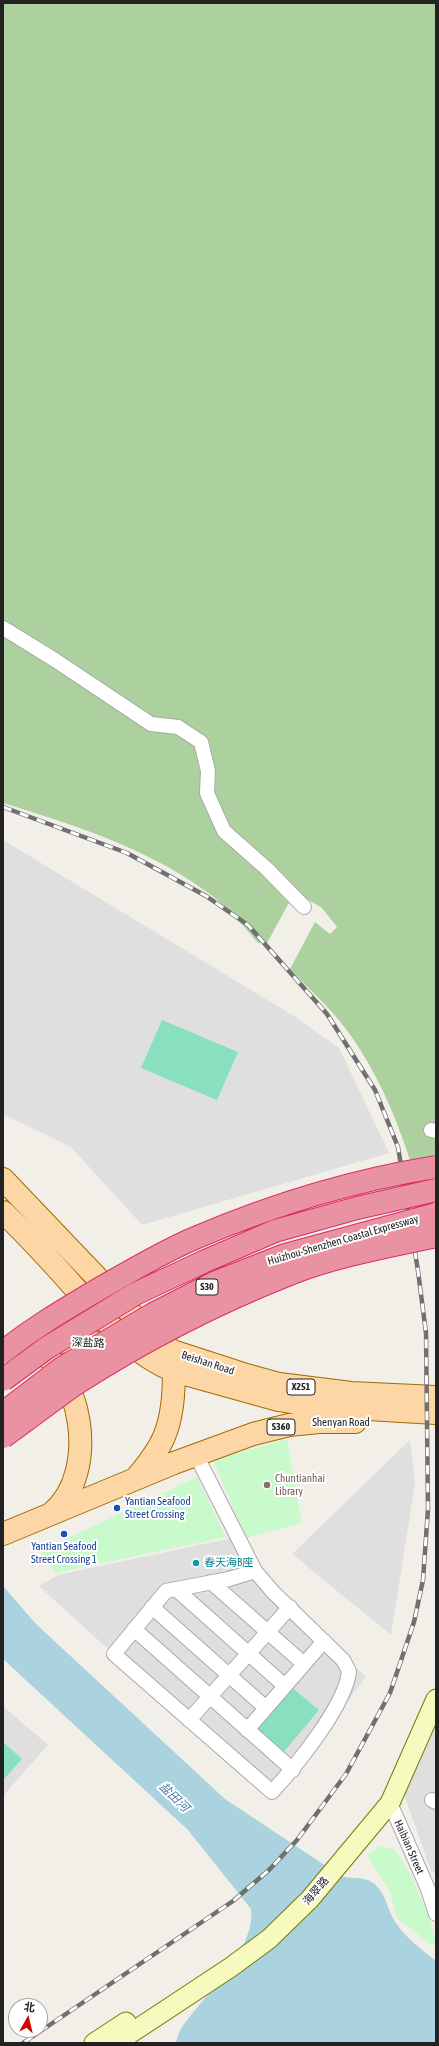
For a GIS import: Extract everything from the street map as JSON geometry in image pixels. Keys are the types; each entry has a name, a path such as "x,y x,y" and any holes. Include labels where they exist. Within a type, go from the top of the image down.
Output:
{"highway":[{"path":"3,1352 32,1328 125,1274 194,1238 265,1211 346,1186 436,1167"},
{"name":"S30","path":"3,1380 45,1349 135,1294 211,1259 275,1231 357,1208 436,1190"},
{"name":"Huizhou-Shenzhen Coastal Expressway","path":"3,1414 62,1368 153,1314 214,1283 285,1255 367,1231 436,1214"},
{"path":"3,1437 74,1385 163,1332 224,1303 294,1273 376,1249 436,1236"}],"main road":[{"name":"Beishan Road","path":"3,1179 147,1330 173,1361 278,1400 317,1406 376,1409 436,1400"},
{"path":"3,1212 40,1248 95,1310 130,1344"},
{"name":"深盐路","path":"13,1341 130,1344 173,1361"},
{"path":"13,1341 40,1349 57,1367 70,1392 80,1427 80,1460 73,1483 61,1505 49,1515"},
{"name":"Beishan Road","path":"173,1361 279,1384 351,1393 436,1400"},
{"path":"135,1480 161,1444 171,1407 173,1361"},
{"path":"319,1422 376,1409"},
{"name":"Shenyan Road","path":"135,1480 253,1434 289,1425 319,1422 436,1426"},
{"name":"S360","path":"3,1534 135,1480"}],"street":[{"path":"3,628 55,660 151,724 178,727 201,742 208,771 207,793 224,831 267,869 304,906"},
{"path":"196,1455 255,1570 343,1660 349,1671 349,1678 332,1713 293,1770 272,1792 114,1654 166,1591 229,1579 255,1570"},
{"path":"211,1582 267,1633 304,1664"},
{"path":"176,1589 285,1686"},
{"path":"189,1720 290,1607"},
{"path":"152,1608 266,1708"},
{"path":"134,1629 293,1770"},
{"path":"247,1730 324,1641"},
{"name":"海翠路","path":"132,2025 209,1982 269,1939 310,1900 390,1803 436,1699"},
{"name":"Haibian Street","path":"390,1803 432,1890 436,1914"},
{"path":"94,2043 132,2025"},
{"path":"116,2043 132,2025"}],"shaded area":[{"path":"3,840 294,1016 339,1048 389,1153 142,1225 71,1147 3,1114"},
{"path":"410,1440 415,1483 391,1635 292,1554"},
{"path":"232,1538 238,1554 248,1569 163,1587 108,1649 39,1586 58,1575"},
{"path":"250,1570 366,1677 273,1800 108,1656 165,1589"},
{"path":"3,1706 48,1745 3,1796"},
{"path":"436,1707 436,1873 431,1871 404,1794"}],"green space":[{"path":"3,3 436,3 436,1162 412,1166 392,1110 365,1057 342,1024 290,969 315,922 330,934 337,927 322,908 307,899 290,901 267,943 258,943 222,904 192,882 167,867 114,841 3,803"},
{"path":"162,1020 238,1052 217,1100 141,1068"},
{"path":"287,1439 302,1523 246,1538 213,1460"},
{"path":"197,1477 226,1537 55,1573 41,1551"},
{"path":"290,1686 319,1710 282,1754 253,1729"},
{"path":"3,1742 22,1759 3,1780"},
{"path":"379,1846 394,1850 406,1866 426,1909 436,1943 431,1945 397,1918 390,1891 367,1855"}],"water":[{"name":"盐田河","path":"3,1586 36,1624 225,1799 341,1876 366,1879 373,1883 381,1891 393,1918 404,1934 436,1961 436,2043 176,2043 184,2024 224,1975 241,1949 251,1922 251,1909 188,1830 3,1659"}],"railway":[{"path":"3,807 127,853 206,896 248,925 327,1014 375,1090 398,1147 418,1271 426,1333 428,1509 423,1580 414,1622 390,1693 346,1774 297,1840 269,1870 233,1901 23,2043"}],"place":[{"name":"Chuntianhai Library","path":"267,1485"},
{"name":"Yantian Seafood Street Crossing","path":"117,1508"},
{"name":"Yantian Seafood Street Crossing 1","path":"64,1534"},
{"name":"春天海B座","path":"196,1563"}]}
